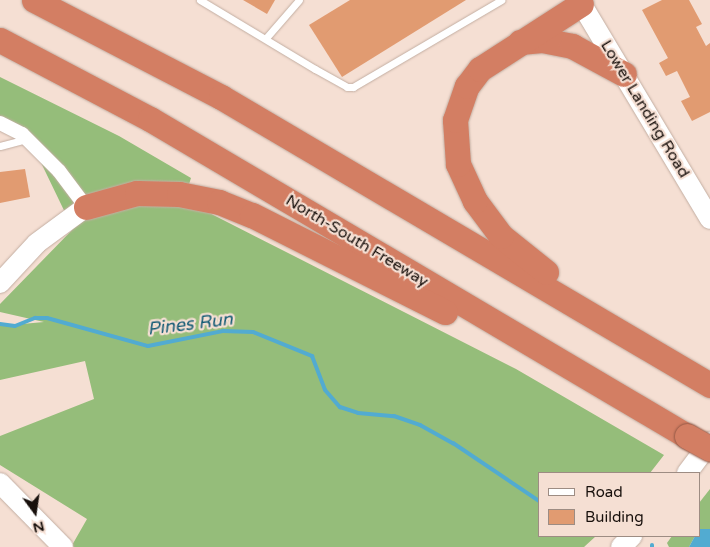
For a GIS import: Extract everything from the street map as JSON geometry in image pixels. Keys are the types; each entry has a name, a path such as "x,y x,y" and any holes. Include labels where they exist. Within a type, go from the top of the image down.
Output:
{"highway":[{"path":"34,0 221,97 710,386"},
{"path":"580,2 488,62 467,86 455,120 458,164 471,195 495,230 528,260 556,279 586,312"},
{"name":"North-South Freeway","path":"0,40 150,119 578,372 699,439 710,449"},
{"path":"520,42 550,41 572,46 624,74"},
{"path":"86,207 124,194 144,192 179,194 219,202 357,266 491,336 578,372"}],"main road":[{"name":"Lower Landing Road","path":"580,2 710,219"},
{"path":"0,283 37,243 86,207"},
{"path":"687,472 699,439"},
{"path":"0,483 64,547"},
{"path":"621,547 631,537"}],"street":[{"path":"0,122 26,139 58,171 86,207"}],"lane":[{"path":"200,0 339,82 353,87 502,0"},
{"path":"266,38 298,0"},
{"path":"0,146 26,139"}],"green space":[{"path":"0,77 119,136 191,178 184,200 516,369 664,455 651,472 538,472 538,537 595,537 584,547 71,547 87,519 0,465 0,436 94,399 85,361 0,380 0,326 44,322 0,312 0,304 73,229 32,144 0,126"},
{"path":"710,489 710,529 700,529 700,502"},
{"path":"671,537 694,537 689,547 669,547 667,543"}],"water":[{"path":"700,529 710,529 710,547 689,547 694,537 700,537"}],"building":[{"path":"243,0 275,0 267,14"},
{"path":"350,0 466,0 342,77 309,25"},
{"path":"662,0 689,0 702,24 696,27 706,46 710,43 710,112 692,121 681,101 690,97 677,71 666,76 659,63 668,58 642,10"},
{"path":"25,169 30,197 0,203 0,172"}],"waterway":[{"name":"Pines Run","path":"0,324 15,326 35,318 47,318 148,346 223,331 253,332 312,356 325,390 340,407 358,413 394,416 420,425 453,443 538,500"}]}
